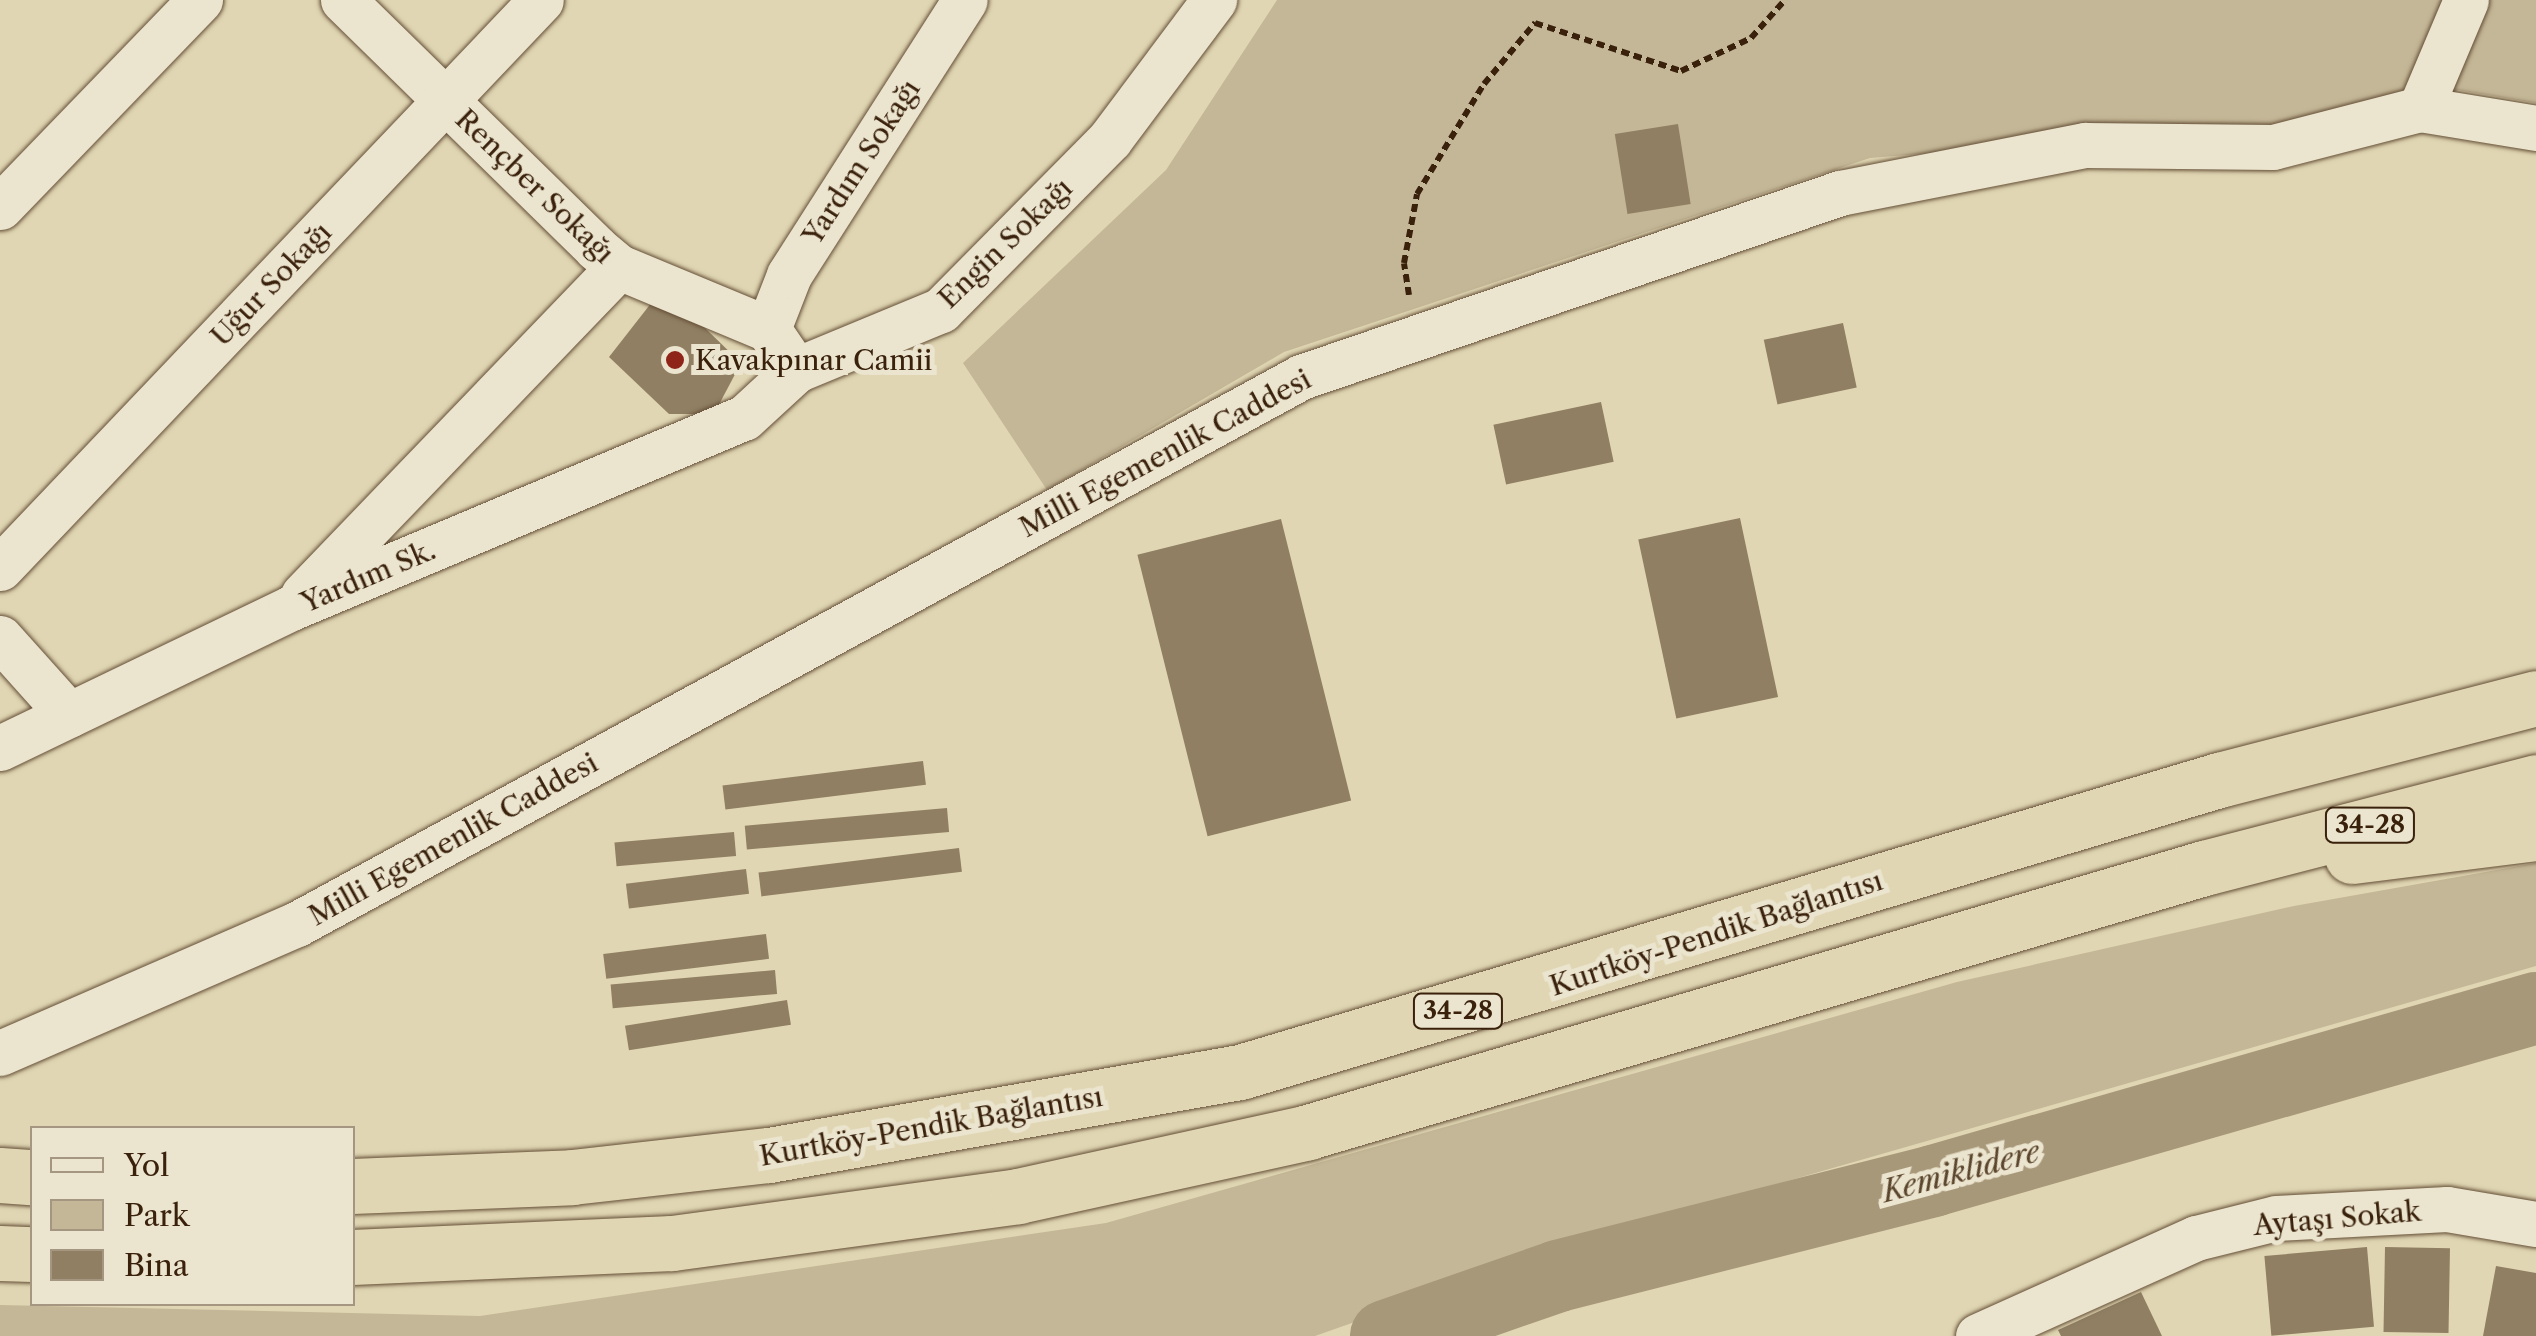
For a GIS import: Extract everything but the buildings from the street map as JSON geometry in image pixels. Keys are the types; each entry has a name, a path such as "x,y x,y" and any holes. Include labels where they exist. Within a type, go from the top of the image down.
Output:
{"highway":[{"name":"Kurtköy-Pendik Bağlantısı","path":"355,1186 572,1177 769,1155 1240,1072 2219,780 2536,698"},
{"name":"34-28","path":"355,1257 672,1244 1018,1196 1308,1132 2204,868 2536,782"},
{"path":"2204,868 2462,848 2536,833"},
{"path":"0,1175 30,1177"},
{"path":"355,1280 538,1251"},
{"path":"0,1253 30,1254"},
{"path":"0,1290 30,1292"}],"street":[{"path":"0,208 200,0"},
{"name":"Rençber Sokağı","path":"343,0 619,267 768,328"},
{"name":"Uğur Sokağı","path":"0,568 541,0"},
{"name":"Yardım Sokağı","path":"768,328 789,275 965,0"},
{"name":"Engin Sokağı","path":"744,418 796,370 940,310 1110,139 1214,0"},
{"path":"2420,110 2466,0"},
{"name":"Milli Egemenlik Caddesi","path":"0,1053 297,924 1301,377 1840,193 2085,146 2273,147 2420,110 2536,128"},
{"path":"292,608 619,267"},
{"path":"768,328 796,370"},
{"name":"Yardım Sk.","path":"0,748 292,608 744,418"},
{"path":"0,638 69,714"},
{"name":"Aytaşı Sokak","path":"1978,1336 2196,1238 2276,1218 2448,1209 2536,1224"}],"path":[{"path":"1416,337 1404,264 1417,194 1484,84 1535,23 1681,71 1752,38 1785,0"}],"green space":[{"path":"1277,0 2536,0 2536,103 2458,90 2264,126 1870,158 1284,352 1047,490 963,363 1166,170"},
{"path":"2536,863 2536,966 1613,1231 1315,1336 0,1336 0,1305 480,1316 1106,1223 1957,982 2294,906"}],"waterway":[{"name":"Kemiklidere","path":"1386,1336 1558,1276 1933,1181 2536,1008"}],"place":[{"name":"Kavakpınar Camii","path":"675,360"}]}
